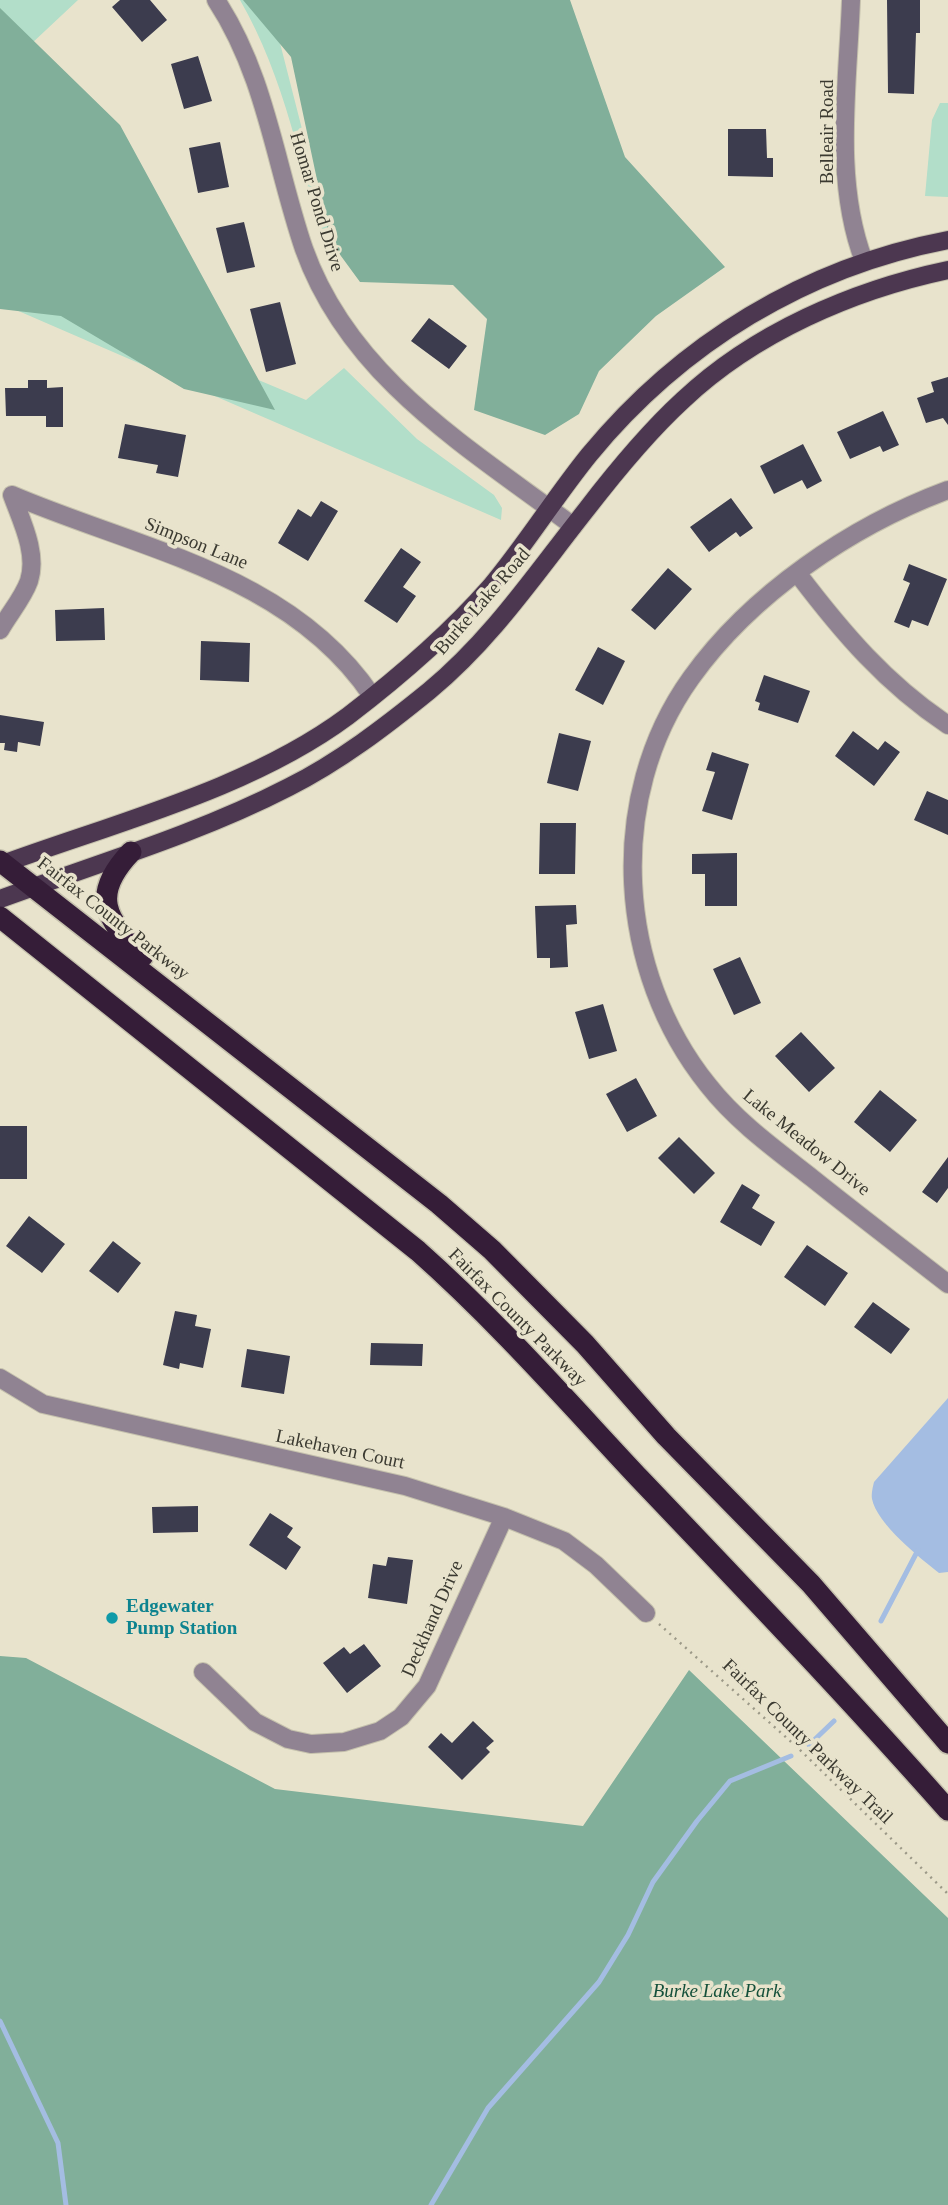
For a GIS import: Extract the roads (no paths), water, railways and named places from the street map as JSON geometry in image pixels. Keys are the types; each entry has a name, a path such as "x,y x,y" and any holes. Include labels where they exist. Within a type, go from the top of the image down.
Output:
{"highway":[{"path":"131,852 114,870 107,887 106,907 112,924 206,1020"},
{"name":"Fairfax County Parkway","path":"1,864 206,1020 318,1112 439,1204 510,1268 585,1344 666,1436 811,1584 948,1743"},
{"name":"Fairfax County Parkway","path":"0,917 408,1244 467,1295 824,1671 948,1810"}],"main road":[{"name":"Burke Lake Road","path":"1,864 214,788 282,755 346,717 454,625 492,584 590,453 628,413 705,343 794,291 864,261 948,240"},
{"name":"Burke Lake Road","path":"0,899 221,818 291,787 360,744 472,652 516,602 573,526 650,433 685,398 761,342 866,293 948,270"}],"street":[{"name":"Homar Pond Drive","path":"216,0 246,51 261,92 305,250 322,292 345,332 373,366 408,399 573,526"},
{"name":"Belleair Road","path":"851,0 846,170 855,238 864,261"},
{"name":"Lake Meadow Drive","path":"948,490 887,518 798,574 757,607 707,657 689,681 662,729 644,781 634,839 633,878 637,926 652,985 667,1022 708,1085 758,1136 948,1284"},
{"name":"Simpson Lane","path":"0,630 29,582 31,560 25,531 12,495 62,516 215,571 273,601 333,648 372,696"},
{"path":"798,574 867,659 898,688 948,724"},
{"name":"Lakehaven Court","path":"0,1378 43,1404 315,1468 405,1486 504,1517 564,1541 596,1566 646,1613"},
{"name":"Deckhand Drive","path":"203,1672 255,1722 288,1739 322,1744 344,1742 380,1731 401,1717 428,1686 504,1517"}],"water":[{"path":"948,1398 948,1572 939,1573 890,1529 876,1509 872,1495 874,1482"}],"waterway":[{"path":"881,1621 918,1550"},
{"path":"809,1745 834,1721"},
{"path":"431,2205 488,2108 599,1982 628,1935 653,1882 697,1821 730,1781 791,1756"},
{"path":"0,2021 58,2143 66,2205"}],"place":[{"name":"Edgewater Pump Station","path":"112,1618"}],"park label":[{"name":"Burke Lake Park","path":"717,1992"}]}
